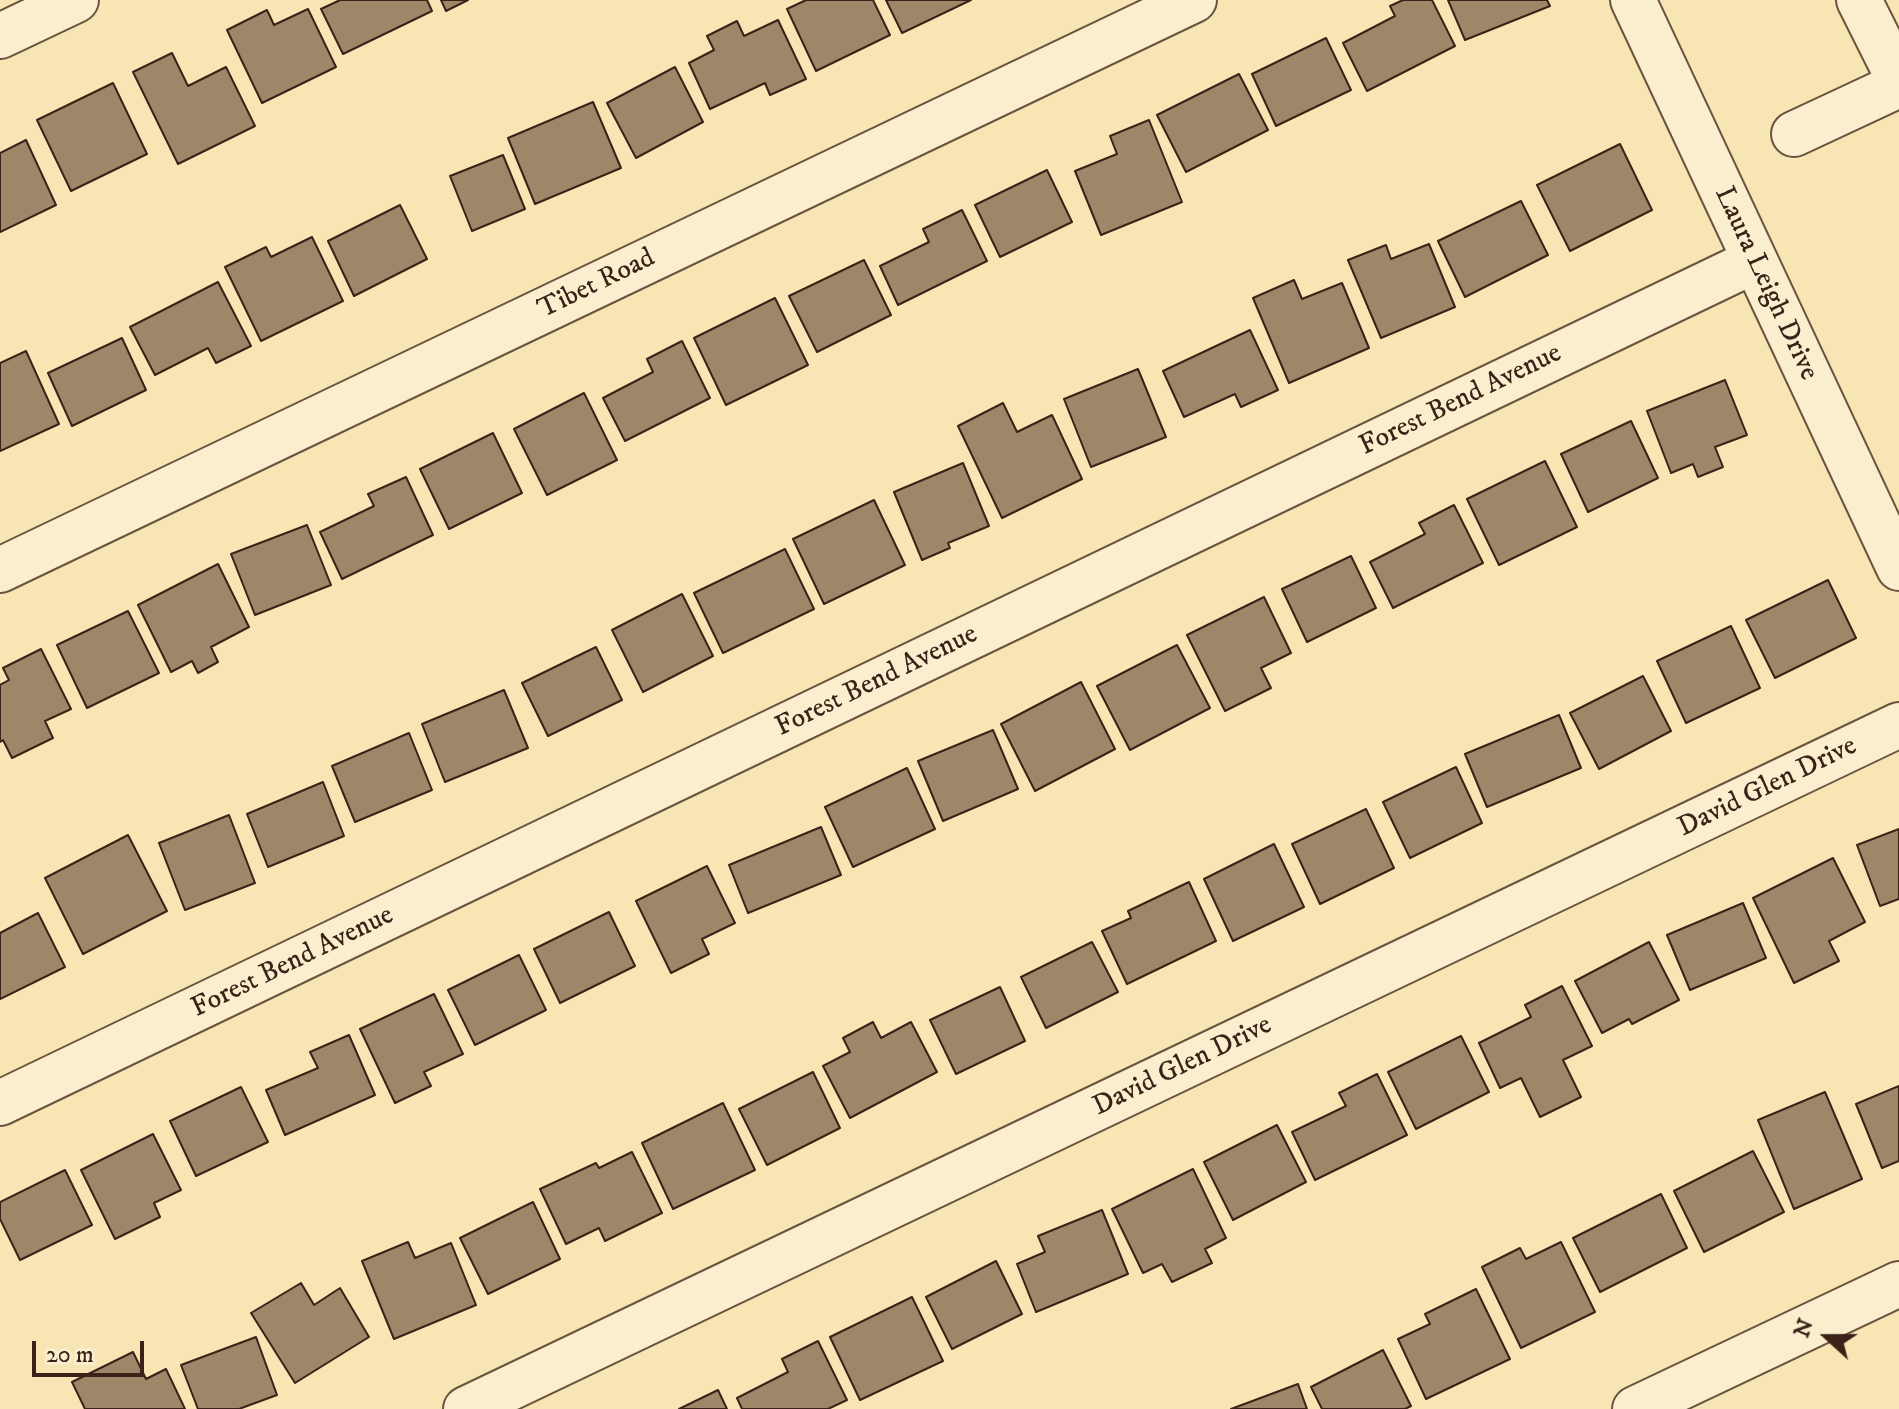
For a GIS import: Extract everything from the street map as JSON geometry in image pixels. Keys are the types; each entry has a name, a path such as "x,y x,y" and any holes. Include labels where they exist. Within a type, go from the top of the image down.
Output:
{"street":[{"path":"0,36 76,0"},
{"name":"Tibet Road","path":"0,570 1194,0"},
{"name":"Laura Leigh Drive","path":"1633,0 1754,261 1896,555"},
{"path":"1794,134 1899,82 1859,0"},
{"name":"Forest Bend Avenue","path":"0,1103 1754,261"},
{"name":"David Glen Drive","path":"466,1409 1899,725"},
{"path":"1635,1409 1899,1284"}],"building":[{"path":"340,0 427,0 432,11 343,54 321,9"},
{"path":"441,0 468,0 446,11"},
{"path":"806,0 873,0 890,35 816,71 787,9"},
{"path":"886,0 971,0 902,33"},
{"path":"1403,0 1432,0 1455,46 1367,91 1343,43 1395,16 1390,6"},
{"path":"1448,0 1547,0 1550,6 1465,40"},
{"path":"308,9 336,67 262,103 227,30 267,10 274,25"},
{"path":"778,20 806,79 770,95 765,83 710,109 689,63 714,50 707,36 737,21 744,36"},
{"path":"1326,38 1351,90 1276,126 1252,74"},
{"path":"172,53 188,86 226,67 255,126 178,164 133,72"},
{"path":"675,67 703,122 636,158 607,103"},
{"path":"1239,74 1268,130 1186,172 1157,115"},
{"path":"113,83 147,154 71,191 37,120"},
{"path":"593,102 621,168 535,204 508,138"},
{"path":"1149,120 1182,202 1101,235 1075,171 1117,154 1110,136"},
{"path":"26,140 56,205 0,232 0,153"},
{"path":"1620,144 1652,210 1570,251 1537,185"},
{"path":"503,155 525,209 472,231 450,176"},
{"path":"1047,170 1072,222 1000,257 975,205"},
{"path":"1521,201 1548,255 1465,297 1438,241"},
{"path":"400,205 427,259 354,296 328,241"},
{"path":"962,210 987,261 898,305 880,266 929,242 923,229"},
{"path":"312,237 343,301 261,341 225,267 266,247 271,257"},
{"path":"1429,244 1455,307 1381,338 1348,260 1386,245 1391,259"},
{"path":"864,260 891,315 817,352 789,296"},
{"path":"1294,280 1302,299 1342,283 1369,348 1289,383 1253,298"},
{"path":"218,282 251,346 216,363 208,348 155,375 130,327"},
{"path":"775,298 808,365 726,405 694,338"},
{"path":"1250,330 1278,390 1241,407 1235,394 1184,417 1163,371"},
{"path":"122,338 146,390 72,426 48,373"},
{"path":"682,341 710,398 625,441 603,398 653,372 647,359"},
{"path":"26,351 59,424 0,451 0,363"},
{"path":"1138,369 1166,437 1091,467 1064,399"},
{"path":"1725,380 1747,435 1715,447 1723,467 1698,477 1693,464 1671,473 1647,411"},
{"path":"584,393 617,460 547,495 514,429"},
{"path":"1003,403 1017,432 1052,415 1082,479 1002,518 958,426"},
{"path":"1631,421 1658,478 1588,512 1561,454"},
{"path":"493,433 522,493 449,529 420,469"},
{"path":"1545,461 1577,527 1499,565 1467,499"},
{"path":"963,463 989,526 948,543 950,548 922,560 894,492"},
{"path":"406,477 433,535 342,579 320,532 374,506 368,494"},
{"path":"874,500 905,565 824,604 793,539"},
{"path":"1454,505 1483,563 1393,608 1370,562 1425,534 1419,523"},
{"path":"307,525 331,585 255,615 231,554"},
{"path":"785,549 814,609 723,653 694,593"},
{"path":"1351,556 1376,608 1307,642 1282,589"},
{"path":"218,564 249,627 211,647 218,662 198,673 192,661 171,672 138,605"},
{"path":"1828,580 1856,638 1775,678 1746,620"},
{"path":"682,594 713,656 643,692 612,630"},
{"path":"1264,597 1291,653 1261,668 1271,688 1225,711 1187,635"},
{"path":"128,611 159,673 87,708 57,645"},
{"path":"1731,626 1760,688 1686,723 1657,661"},
{"path":"1177,645 1210,708 1130,750 1097,686"},
{"path":"596,647 622,700 548,736 522,683"},
{"path":"41,649 71,709 45,721 53,738 12,758 3,740 0,742 0,685 9,680 3,668"},
{"path":"1643,676 1671,731 1599,769 1570,713"},
{"path":"1081,682 1115,749 1035,791 1001,724"},
{"path":"504,690 528,748 445,782 422,724"},
{"path":"1559,715 1581,768 1487,807 1465,754"},
{"path":"993,730 1018,789 943,821 918,761"},
{"path":"409,733 432,790 355,822 332,766"},
{"path":"1456,767 1482,823 1410,858 1383,802"},
{"path":"907,768 935,829 853,867 825,807"},
{"path":"323,782 344,836 268,867 247,814"},
{"path":"1366,809 1394,868 1320,904 1292,844"},
{"path":"229,815 255,883 185,910 159,843"},
{"path":"821,827 841,875 748,913 729,865"},
{"path":"1899,829 1899,899 1880,906 1857,845"},
{"path":"128,835 167,911 83,954 45,878"},
{"path":"1274,844 1304,907 1233,941 1204,879"},
{"path":"1833,858 1865,922 1829,941 1839,961 1794,983 1753,898"},
{"path":"707,866 735,923 702,939 709,954 671,973 636,901"},
{"path":"1189,882 1216,941 1127,984 1102,931 1131,918 1128,911"},
{"path":"1743,903 1766,958 1690,990 1667,935"},
{"path":"609,912 635,966 560,1003 534,949"},
{"path":"38,913 65,967 0,999 0,933"},
{"path":"1092,942 1118,992 1046,1028 1021,977"},
{"path":"1649,942 1679,1000 1632,1024 1629,1019 1602,1033 1575,981"},
{"path":"519,955 546,1010 475,1045 448,990"},
{"path":"1562,986 1592,1046 1563,1060 1581,1097 1540,1117 1521,1078 1500,1088 1479,1043 1531,1017 1525,1005"},
{"path":"1000,987 1025,1041 956,1074 930,1020"},
{"path":"434,994 463,1054 424,1072 431,1086 395,1103 360,1029"},
{"path":"873,1022 881,1038 911,1022 937,1072 850,1118 823,1066 850,1052 843,1038"},
{"path":"349,1035 375,1095 285,1135 266,1090 318,1068 310,1052"},
{"path":"1461,1036 1489,1092 1416,1129 1388,1072"},
{"path":"813,1072 840,1128 767,1165 739,1109"},
{"path":"1377,1074 1407,1135 1315,1180 1292,1132 1346,1106 1339,1093"},
{"path":"1899,1086 1899,1161 1882,1168 1856,1104"},
{"path":"241,1087 268,1142 196,1176 170,1121"},
{"path":"1825,1092 1862,1179 1794,1209 1758,1120"},
{"path":"723,1103 755,1170 673,1209 642,1143"},
{"path":"1277,1125 1306,1182 1233,1220 1204,1162"},
{"path":"153,1134 181,1190 154,1203 160,1217 115,1239 81,1170"},
{"path":"1753,1151 1784,1212 1704,1252 1674,1191"},
{"path":"632,1152 662,1213 605,1241 599,1228 566,1244 540,1189 596,1163 599,1168"},
{"path":"1193,1169 1226,1238 1205,1249 1212,1263 1172,1282 1162,1264 1143,1273 1112,1209"},
{"path":"65,1170 92,1225 20,1260 0,1219 0,1202"},
{"path":"1661,1194 1687,1248 1600,1292 1573,1238"},
{"path":"533,1202 560,1259 488,1294 460,1238"},
{"path":"1102,1210 1128,1274 1036,1312 1017,1264 1045,1252 1038,1236"},
{"path":"408,1242 415,1258 451,1243 476,1305 394,1339 362,1261"},
{"path":"1561,1242 1595,1312 1521,1348 1482,1267 1520,1248 1526,1259"},
{"path":"996,1261 1022,1314 952,1349 926,1297"},
{"path":"301,1283 314,1305 340,1288 369,1337 295,1383 251,1313"},
{"path":"1476,1289 1510,1359 1426,1399 1398,1339 1430,1324 1425,1314"},
{"path":"912,1297 943,1361 860,1400 830,1337"},
{"path":"256,1337 277,1395 239,1409 198,1409 181,1365"},
{"path":"818,1341 847,1400 828,1409 742,1409 737,1398 788,1372 782,1359"},
{"path":"1383,1350 1411,1406 1405,1409 1322,1409 1311,1387"},
{"path":"133,1352 146,1379 166,1369 185,1409 85,1409 72,1382"},
{"path":"1298,1384 1307,1409 1231,1409"},
{"path":"718,1390 727,1409 679,1409"}]}
